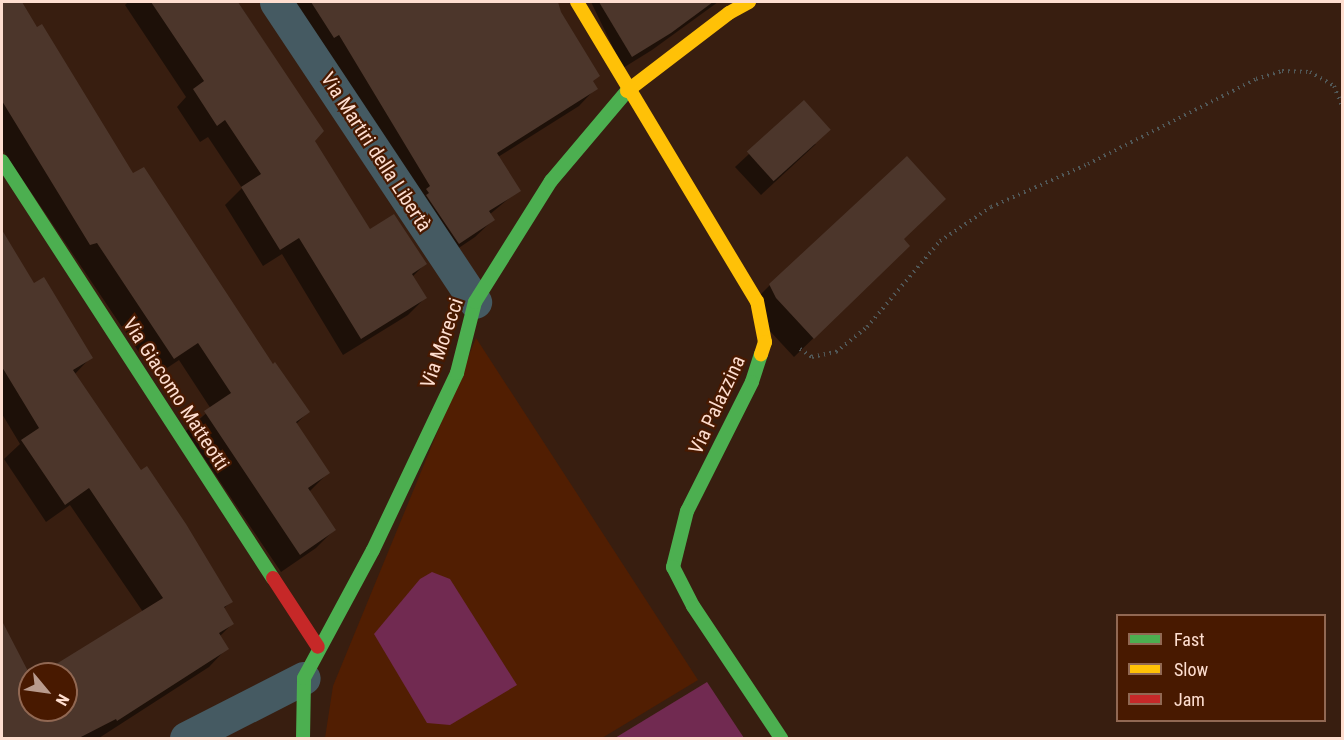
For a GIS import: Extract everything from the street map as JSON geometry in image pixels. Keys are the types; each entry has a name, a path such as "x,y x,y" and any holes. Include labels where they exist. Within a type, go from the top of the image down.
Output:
{"street":[{"name":"Via Martiri della Libertà","path":"276,2 475,302"},
{"name":"Via Palazzina","path":"577,2 757,301 765,342 752,382 687,511 674,567 693,606 781,738"},
{"name":"Via Morecci","path":"303,738 304,678 318,647 373,550 457,373 475,302 551,180 630,87 729,13 749,2"},
{"name":"Via Giacomo Matteotti","path":"2,161 318,647"},
{"path":"186,738 304,678"}],"path":[{"path":"795,345 812,357 836,352 867,327 940,241 958,227 991,207 1088,164 1257,79 1282,71 1310,72 1334,86 1342,106"}],"shaded area":[{"path":"476,338 698,680 602,738 325,738 333,686"},
{"path":"432,572 450,579 517,685 450,725 427,723 374,634 420,579"},
{"path":"707,682 744,738 615,738"}],"building":[{"path":"2,2 22,2 37,27 42,24 133,173 144,167 273,364 275,362 310,412 296,422 330,473 308,488 336,530 300,555 204,411 231,393 198,343 174,359 97,243 90,245 2,101"},
{"path":"151,2 238,2 324,131 315,141 370,229 394,214 427,264 412,274 427,298 361,339 299,238 280,250 241,187 261,174 225,120 217,126 193,89 204,81"},
{"path":"311,2 558,2 561,12 600,76 593,81 598,89 497,153 521,191 489,211 495,220 459,244 426,195 429,193 426,189 430,186 339,35 334,38"},
{"path":"599,2 713,2 671,33 632,57"},
{"path":"804,100 831,130 774,181 747,152"},
{"path":"907,156 946,199 904,239 910,246 814,339 776,298 769,284"},
{"path":"2,230 34,283 44,277 93,358 73,370 141,470 147,466 186,524 233,602 224,607 234,624 219,633 229,649 117,721 116,719 79,738 2,738 2,621 23,662 18,662 18,722 78,722 78,662 59,662 163,598 89,488 65,505 21,440 39,428 2,367"}],"traffic: fast":[{"path":"303,738 304,678 373,550 457,373 475,302 551,181 627,91"},
{"path":"2,161 273,578"},
{"path":"761,354 752,382 687,511 673,567 693,606 781,738"}],"traffic: slow":[{"path":"577,2 757,301 765,342 761,354"},
{"path":"627,91 729,13 749,2"}],"traffic: jam":[{"path":"273,578 318,647"}]}
